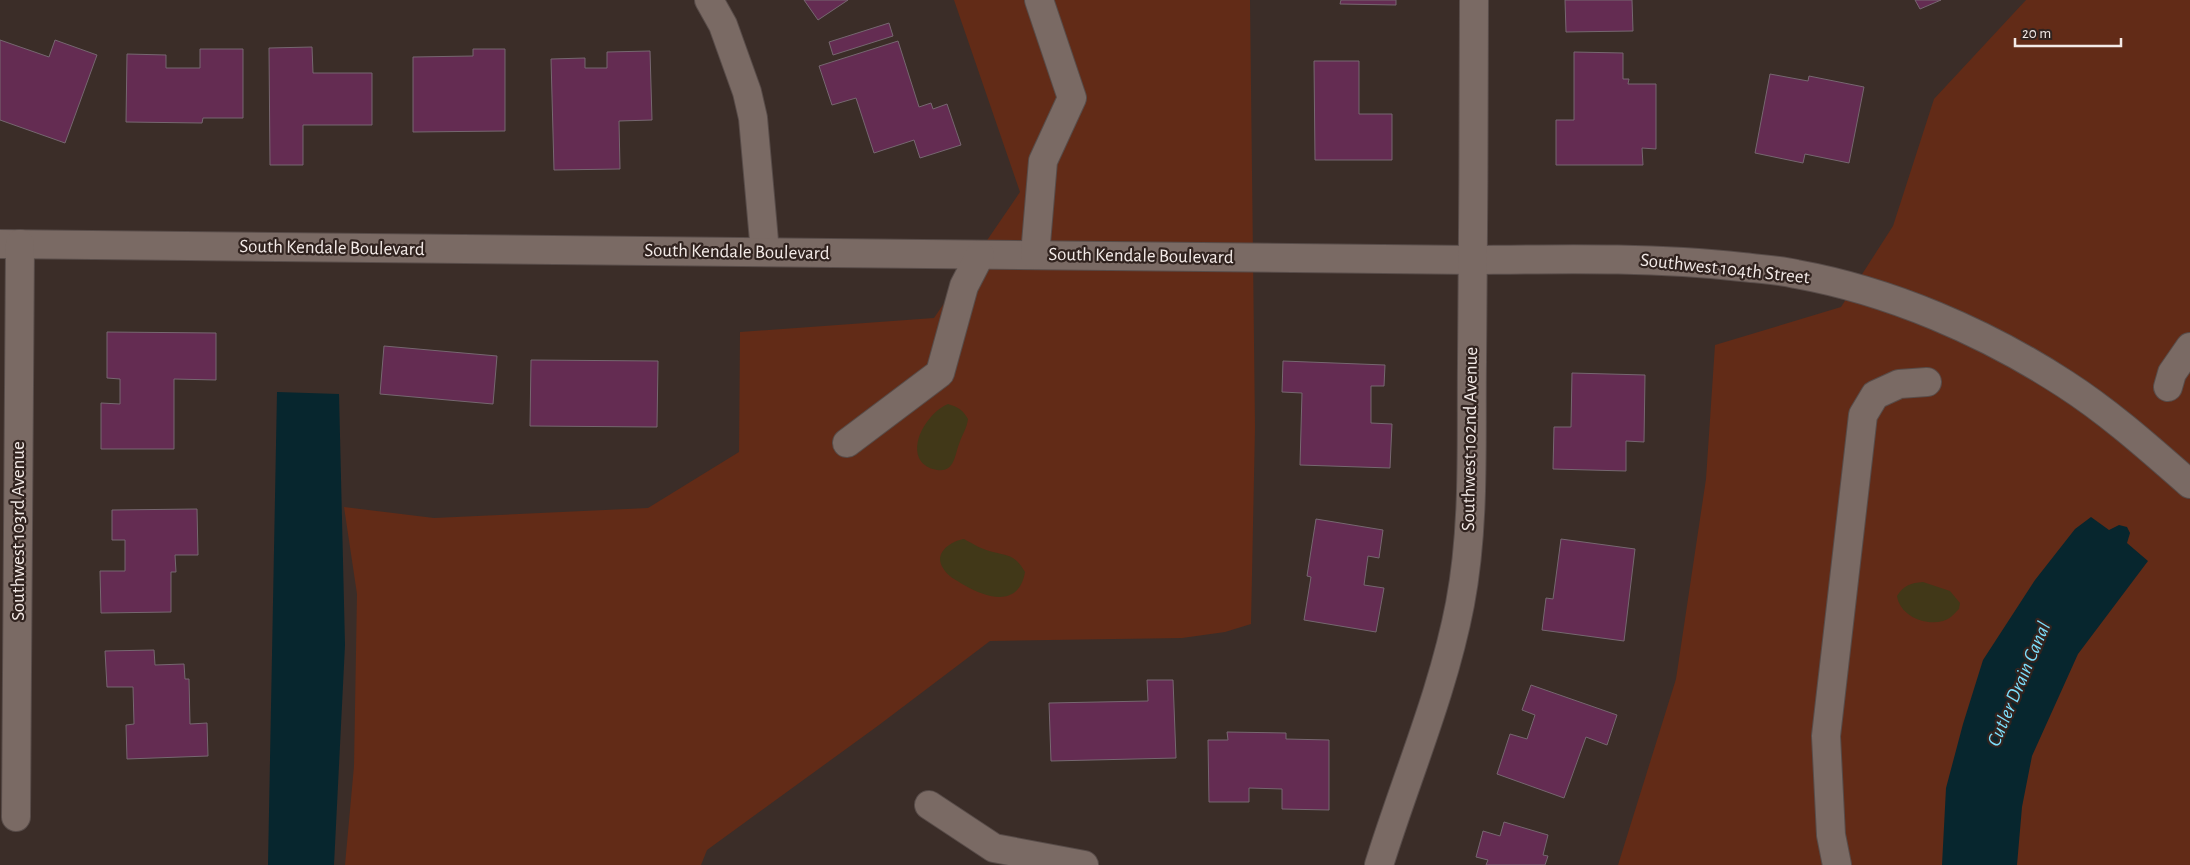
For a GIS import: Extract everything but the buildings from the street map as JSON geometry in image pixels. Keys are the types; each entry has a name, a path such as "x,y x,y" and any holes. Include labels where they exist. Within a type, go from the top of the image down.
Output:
{"street":[{"path":"709,0 723,25 753,118 765,252"},
{"path":"1036,255 1043,161 1072,98 1039,0"},
{"name":"Southwest 102nd Avenue","path":"1379,865 1450,651 1468,554 1473,260 1474,0"},
{"name":"South Kendale Boulevard","path":"10,244 1473,260"},
{"name":"Southwest 103rd Avenue","path":"10,244 16,817"},
{"path":"847,443 940,373 964,286 980,255"},
{"name":"Southwest 104th Street","path":"1473,260 1624,259 1712,264 1795,274 1860,290 1924,312 1990,341 2032,364 2066,384 2097,406 2190,484"},
{"path":"2168,387 2172,373 2190,346"},
{"path":"1837,865 1831,834 1826,736 1863,414 1875,395 1899,384 1927,382"},
{"path":"929,805 994,848 1084,865"}],"shaded area":[{"path":"954,0 1250,0 1255,427 1251,624 1225,632 1182,638 990,641 879,725 707,850 701,865 345,865 354,766 357,594 344,507 434,518 648,508 739,452 740,332 934,318 1020,192"},
{"path":"2026,0 2190,0 2190,865 1618,865 1676,679 1706,479 1715,345 1841,307 1893,226 1934,99"}],"sand":[{"path":"948,404 955,406 964,413 968,419 967,425 952,464 945,470 929,468 919,458 917,450 920,434 929,419"},
{"path":"964,539 978,547 1012,558 1019,563 1025,572 1022,583 1016,591 1000,597 982,594 955,580 947,573 940,563 942,553 949,545"},
{"path":"1923,582 1950,591 1960,603 1959,609 1948,619 1936,622 1921,621 1908,614 1899,603 1897,596 1908,585"}],"water":[{"path":"277,392 339,394 345,645 334,865 268,865"},
{"name":"Cutler Drain Canal","path":"2091,517 2109,530 2119,525 2127,527 2130,533 2127,543 2148,561 2078,654 2032,756 2022,807 2017,865 1942,865 1946,788 1983,660 2035,580 2075,529"}]}
